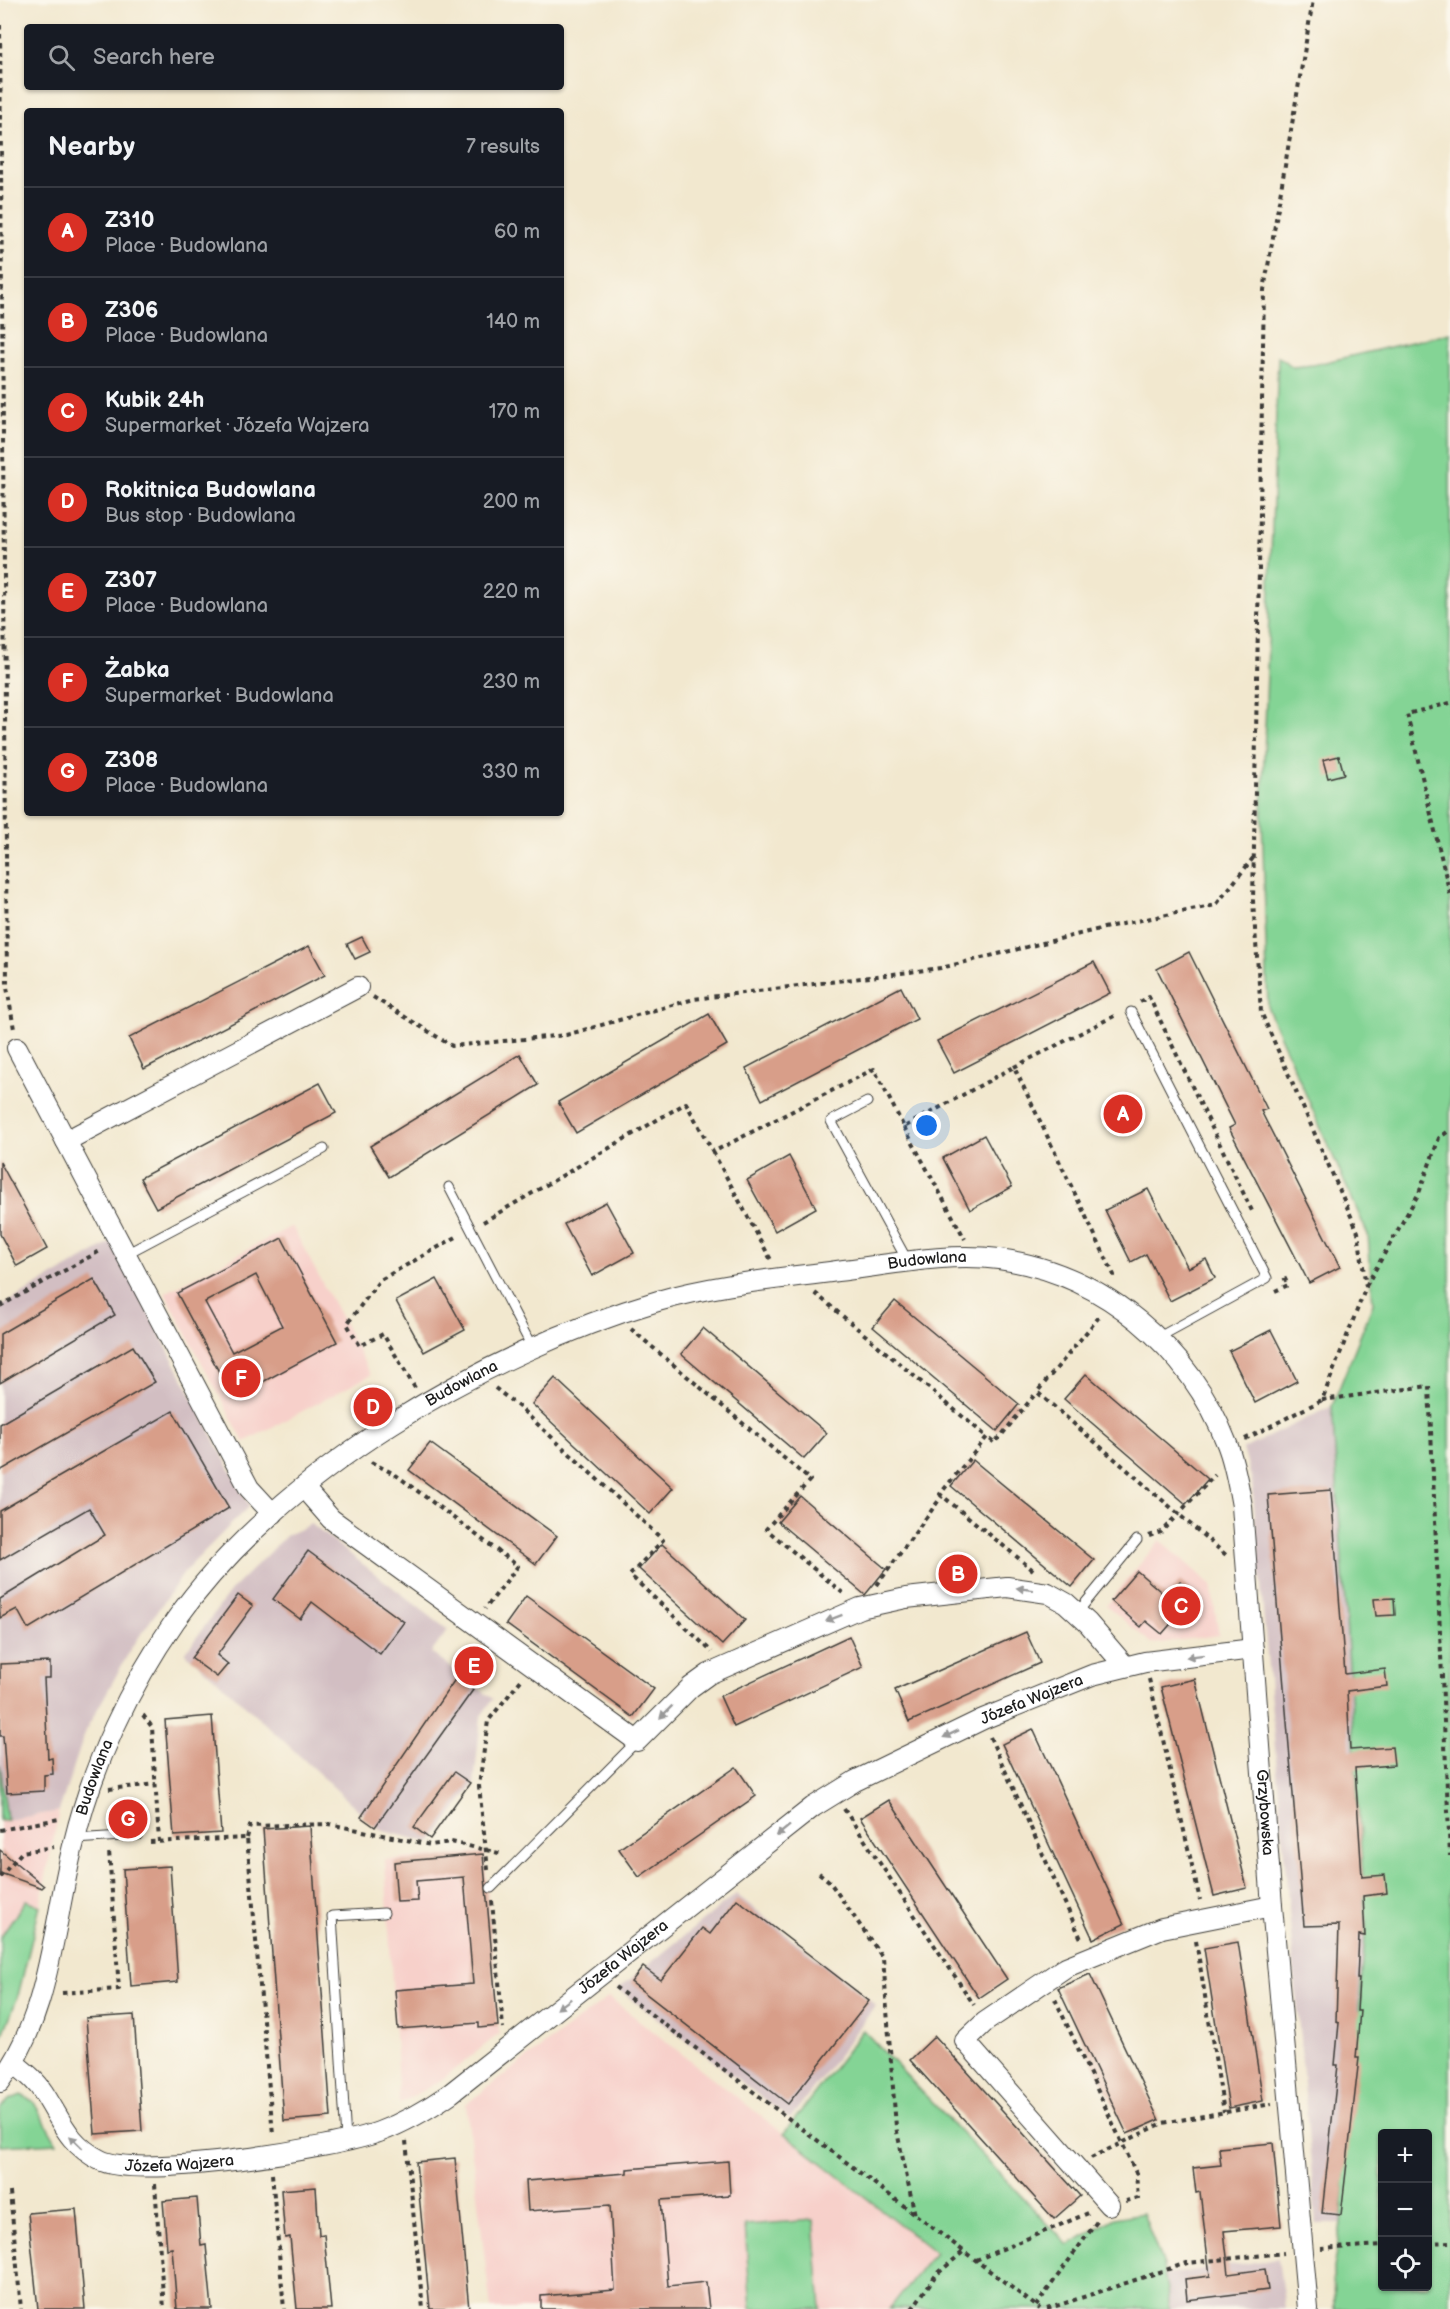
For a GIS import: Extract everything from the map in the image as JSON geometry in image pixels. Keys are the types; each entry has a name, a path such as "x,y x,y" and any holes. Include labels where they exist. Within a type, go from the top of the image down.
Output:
{"street":[{"path":"66,1142 358,987"},
{"path":"17,1048 249,1488 273,1514"},
{"name":"Budowlana","path":"0,2082 27,2040 40,1998 74,1839 99,1764 129,1699 176,1620 227,1557 273,1514 303,1488 402,1419 477,1375 533,1349 615,1316 703,1290 908,1262 966,1257 1000,1259 1041,1269 1112,1301 1159,1337"},
{"name":"Grzybowska","path":"1159,1337 1203,1397 1230,1453 1242,1506 1272,1906 1308,2309"},
{"path":"303,1488 331,1519 638,1741 691,1687 726,1665 860,1608 906,1598 1007,1587 1048,1593 1077,1613 1124,1665"},
{"name":"Józefa Wajzera","path":"14,2063 43,2091 62,2128 79,2147 102,2161 128,2167 272,2155 346,2140 405,2122 451,2092 833,1794 982,1719 1092,1675 1124,1665 1253,1648"},
{"path":"1109,2205 965,2041 985,2022 1045,1979 1089,1958 1162,1929 1199,1919 1272,1906"}],"lane":[{"path":"1131,1012 1267,1278 1159,1337"},
{"path":"867,1102 831,1121 908,1262"},
{"path":"122,1247 324,1149"},
{"path":"449,1186 533,1349"},
{"path":"1077,1613 1137,1540"},
{"path":"491,1888 638,1741"},
{"path":"74,1839 139,1839"},
{"path":"346,2140 332,1916 384,1913"}],"path":[{"path":"1313,0 1264,290 1253,901 1261,1012 1358,1232 1366,1287"},
{"path":"0,25 7,987 17,1048"},
{"path":"1450,703 1407,714 1450,894"},
{"path":"358,987 452,1046 566,1035 694,999 941,968 1112,926 1216,905 1254,857"},
{"path":"416,1389 383,1334 360,1346 347,1324 380,1280 686,1103 788,1277 995,1443 1112,1301 1114,1275 1014,1067 904,1126"},
{"path":"713,1152 874,1069 966,1242 966,1257"},
{"path":"1322,1400 1366,1287 1419,1193 1439,1138 1450,1130"},
{"path":"0,1306 122,1247"},
{"path":"615,1316 810,1480 766,1529 860,1608 942,1496 940,1494 987,1437"},
{"path":"1137,1540 1161,1532 1230,1453 1322,1400 1429,1386 1449,1781 1450,1856"},
{"path":"493,1387 519,1407 663,1540 630,1575 726,1665"},
{"path":"1037,1392 1247,1573"},
{"path":"371,1462 396,1475 519,1566 474,1623"},
{"path":"942,1496 1040,1575 1048,1593"},
{"path":"1145,1662 1199,1919 1224,2112"},
{"path":"512,2044 503,2035 491,1888 479,1786 488,1721 533,1665"},
{"path":"129,1699 152,1727 159,1842"},
{"path":"982,1719 1089,1958"},
{"path":"109,1790 156,1784"},
{"path":"833,1794 985,2022"},
{"path":"0,1830 81,1815"},
{"path":"273,2142 247,1838 250,1826 329,1824 431,1845 451,1842 522,1858"},
{"path":"139,1839 159,1842 247,1838"},
{"path":"61,1993 119,1989 109,1844"},
{"path":"0,1877 22,1852 55,1847"},
{"path":"819,1873 829,1881 883,1958 896,2127 915,2216"},
{"path":"600,1976 1038,2307 1109,2205"},
{"path":"976,2260 1109,2205 1138,2198 1136,2173 1045,1979"},
{"path":"1074,2166 1163,2123 1291,2101"},
{"path":"405,2122 423,2309"},
{"path":"272,2167 284,2309"},
{"path":"154,2180 164,2309"},
{"path":"10,2192 21,2309"},
{"path":"1432,2243 1450,2242"},
{"path":"1047,2309 1187,2263 1378,2245"},
{"path":"912,2309 936,2275 964,2252"}],"shaded area":[{"path":"292,1226 371,1375 244,1442 165,1293"},
{"path":"112,1242 249,1506 186,1570 132,1647 86,1730 59,1811 7,1820 0,1764 0,1307"},
{"path":"1332,1406 1366,1925 1341,2224 1316,2224 1252,1481 1243,1449"},
{"path":"311,1524 448,1630 431,1653 493,1699 481,1716 474,1784 431,1843 380,1830 185,1653 232,1589 287,1535"},
{"path":"1160,1540 1211,1585 1219,1635 1152,1644 1106,1605"},
{"path":"59,1811 40,1906 26,1901 0,1938 0,1821"},
{"path":"484,1853 499,2034 441,2080 399,2104 385,1860"},
{"path":"736,1894 876,2005 790,2119 618,1989"},
{"path":"609,1997 935,2252 889,2309 491,2309 466,2104"},
{"path":"1278,2259 1285,2309 1170,2309 1165,2275"}],"green space":[{"path":"1450,333 1450,2309 1334,2309 1333,2269 1341,2224 1366,1925 1332,1406 1373,1304 1368,1235 1268,1009 1262,816 1278,356 1293,367 1313,365"},
{"path":"0,1764 7,1820 0,1821"},
{"path":"26,1900 40,1906 18,1996 0,2042 0,1938"},
{"path":"863,2030 1068,2245 1115,2218 1143,2213 1163,2266 1170,2309 889,2309 935,2252 784,2133"},
{"path":"21,2095 33,2101 57,2143 0,2146 0,2109 9,2100"},
{"path":"814,2220 821,2309 751,2309 745,2225"}],"building":[{"path":"1339,756 1344,774 1328,778 1323,760"},
{"path":"362,937 370,952 355,959 347,944"},
{"path":"309,946 325,975 144,1069 129,1038"},
{"path":"1189,952 1267,1109 1261,1111 1340,1267 1309,1283 1229,1128 1235,1125 1157,969"},
{"path":"1094,962 1110,993 954,1073 937,1041"},
{"path":"901,987 917,1019 762,1100 746,1068"},
{"path":"709,1014 727,1045 576,1133 558,1102"},
{"path":"520,1054 538,1085 389,1177 370,1146"},
{"path":"320,1083 336,1113 156,1208 140,1178"},
{"path":"1127,1103 1134,1118 1120,1125 1113,1110"},
{"path":"984,1135 1012,1187 970,1210 943,1158"},
{"path":"789,1156 816,1208 775,1231 747,1180"},
{"path":"0,1162 47,1249 17,1266 0,1234"},
{"path":"1148,1189 1188,1268 1206,1259 1215,1278 1170,1301 1146,1254 1131,1262 1105,1210"},
{"path":"606,1202 634,1253 592,1276 564,1224"},
{"path":"282,1238 337,1342 233,1398 177,1293","holes":["256,1275 282,1326 232,1352 205,1302"]},
{"path":"94,1279 115,1315 0,1383 0,1334"},
{"path":"437,1279 465,1330 424,1352 396,1301"},
{"path":"895,1301 1019,1404 997,1431 873,1327"},
{"path":"703,1328 827,1433 804,1459 681,1354"},
{"path":"1271,1330 1297,1381 1255,1403 1229,1351"},
{"path":"133,1346 155,1382 0,1471 0,1424"},
{"path":"1086,1374 1208,1479 1186,1504 1064,1399"},
{"path":"555,1378 673,1488 650,1514 532,1404"},
{"path":"173,1411 229,1508 28,1629 17,1609 0,1618 0,1599 105,1535 89,1508 0,1560 0,1511"},
{"path":"430,1443 557,1536 536,1564 409,1470"},
{"path":"973,1460 1094,1560 1072,1587 951,1486"},
{"path":"1331,1490 1345,1674 1385,1669 1387,1686 1347,1691 1350,1750 1392,1747 1394,1765 1355,1768 1362,1877 1385,1875 1387,1893 1363,1896 1365,1936 1359,1935 1357,1979 1359,1979 1357,2011 1360,2011 1356,2058 1359,2058 1341,2215 1322,2213 1338,2065 1335,2065 1339,2023 1336,2022 1339,1925 1304,1926 1268,1495"},
{"path":"800,1496 886,1569 865,1595 778,1522"},
{"path":"662,1544 745,1620 722,1645 639,1569"},
{"path":"308,1551 404,1622 380,1654 312,1602 300,1619 273,1599"},
{"path":"965,1564 968,1579 950,1581 948,1567"},
{"path":"1137,1571 1167,1597 1180,1581 1196,1595 1162,1634 1146,1621 1141,1627 1111,1601"},
{"path":"238,1595 253,1606 217,1655 228,1664 217,1677 191,1658"},
{"path":"526,1596 654,1689 633,1717 506,1624"},
{"path":"1394,1598 1395,1615 1376,1616 1374,1599"},
{"path":"1026,1632 1040,1663 909,1722 895,1690"},
{"path":"849,1636 863,1667 734,1727 720,1696"},
{"path":"473,1653 487,1664 470,1687 473,1690 375,1827 361,1817"},
{"path":"50,1662 50,1678 44,1678 48,1759 52,1758 53,1774 44,1775 44,1791 7,1793 3,1736 0,1736 0,1664"},
{"path":"1195,1679 1247,1888 1214,1896 1161,1687"},
{"path":"212,1716 221,1833 174,1836 165,1720"},
{"path":"1033,1729 1124,1924 1093,1939 1002,1744"},
{"path":"736,1767 756,1796 639,1877 619,1849"},
{"path":"454,1772 470,1783 430,1839 414,1827"},
{"path":"889,1800 1007,1979 979,1998 860,1818"},
{"path":"136,1809 137,1828 121,1829 119,1811"},
{"path":"310,1826 331,2117 284,2121 263,1829"},
{"path":"0,1850 44,1886 42,1888 0,1873"},
{"path":"483,1854 498,2026 479,2028 479,2023 398,2029 395,1990 473,1984 464,1877 416,1881 418,1901 397,1902 394,1862"},
{"path":"170,1866 178,1982 131,1986 123,1869"},
{"path":"737,1899 869,2001 788,2104 631,1982 643,1967 661,1980 702,1928 710,1934"},
{"path":"1238,1942 1263,2101 1229,2108 1204,1948"},
{"path":"1090,1974 1159,2120 1127,2134 1058,1988"},
{"path":"134,2015 142,2131 95,2134 86,2018"},
{"path":"935,2036 1080,2196 1054,2219 910,2060"},
{"path":"1273,2143 1281,2226 1224,2231 1229,2274 1265,2269 1268,2290 1187,2300 1185,2279 1210,2276 1200,2192 1196,2193 1193,2168 1221,2165 1219,2148"},
{"path":"455,2158 469,2309 430,2309 416,2162"},
{"path":"728,2161 730,2195 661,2200 668,2286 706,2282 709,2309 541,2309 541,2296 615,2290 610,2205 528,2211 526,2181 627,2173 627,2169"},
{"path":"316,2187 319,2235 324,2234 331,2309 297,2309 290,2237 285,2238 281,2190"},
{"path":"197,2198 201,2246 206,2245 212,2309 177,2309 172,2248 167,2249 163,2201"},
{"path":"76,2209 85,2309 38,2309 28,2213"}],"place":[{"name":"Z310","path":"1123,1114"},
{"name":"Żabka","path":"241,1378"},
{"name":"Rokitnica Budowlana","path":"373,1407"},
{"name":"Z306","path":"958,1574"},
{"name":"Kubik 24h","path":"1181,1606"},
{"name":"Z307","path":"474,1666"},
{"name":"Z308","path":"128,1819"}]}
